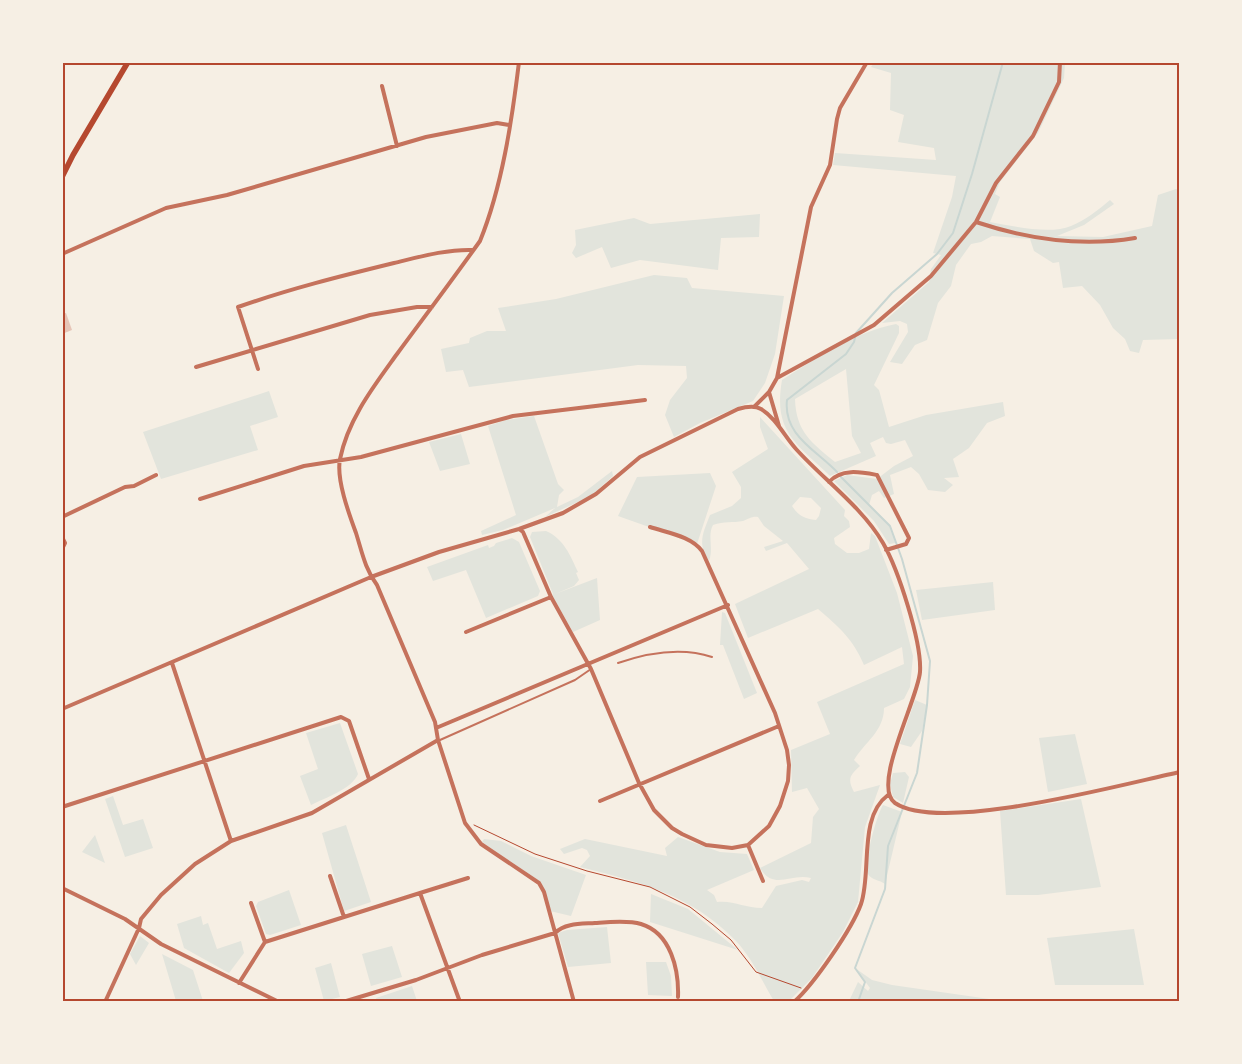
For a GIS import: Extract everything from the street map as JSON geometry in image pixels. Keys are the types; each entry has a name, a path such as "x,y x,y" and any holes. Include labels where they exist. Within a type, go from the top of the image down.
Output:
{"main road":[{"path":"62,178 73,155 128,62"},
{"path":"62,167 73,155"}],"street":[{"path":"519,62 509,125 489,216 480,241 376,383 360,408 339,461 348,510 371,577 377,585 436,728 438,740 465,823 482,844 539,884 544,892 574,1002"},
{"path":"754,407 770,392 777,378 812,207 830,165 840,108 867,62"},
{"path":"777,378 874,325 931,276 976,222 996,183 1033,136 1059,82 1060,62"},
{"path":"382,86 397,146"},
{"path":"62,254 166,208 227,195 426,137 497,123 509,125"},
{"path":"976,222 1009,233 1050,240 1112,242 1135,238"},
{"path":"258,369 238,307 377,267 420,257 473,250"},
{"path":"196,367 370,316 416,306 432,307"},
{"path":"770,392 779,427"},
{"path":"200,499 304,466 360,458 513,416 645,400"},
{"path":"62,709 371,577 468,543 519,529 563,513 587,500 640,456 738,409 754,407 765,412 779,427 799,452 872,528 886,550 908,613 920,665 916,690 892,761 887,783 888,795 902,807 940,815 982,811 1180,772"},
{"path":"829,482 842,473 862,472 877,475 909,538 906,544 886,550"},
{"path":"62,517 125,487 134,486 156,475"},
{"path":"519,529 523,532 551,597 588,662 639,783 654,810 662,820 682,834 706,845 722,848 748,846 769,826 780,806 788,782 787,750 779,726 728,605 697,544 650,527"},
{"path":"62,537 65,543 62,549"},
{"path":"466,632 551,597"},
{"path":"436,728 588,662 728,605"},
{"path":"172,663 231,841"},
{"path":"62,807 341,717 349,721 369,779"},
{"path":"600,801 639,783 779,726"},
{"path":"105,1002 139,928 141,919 161,895 196,864 231,841 312,813 438,740"},
{"path":"794,1002 806,990 856,916 862,902 868,839 873,819 880,801 888,795"},
{"path":"748,846 764,880"},
{"path":"330,876 344,917"},
{"path":"239,983 265,942 468,878"},
{"path":"62,888 139,928 161,944 279,1002"},
{"path":"420,893 460,1002"},
{"path":"251,902 265,942"},
{"path":"345,1001 416,980 555,933 561,928 580,924 641,924 658,933 665,941 679,977 678,997"}],"lane":[{"path":"618,663 644,654 701,653 712,657"},
{"path":"438,740 575,680 591,669"}],"path":[{"path":"465,823 479,826 535,854 587,871 650,887 690,907 712,924 731,940 756,972 806,990"}],"shaded area":[{"path":"874,63 1065,63 1064,78 1038,133 1000,182 995,194 1000,197 990,222 1031,229 1062,229 1082,221 1110,200 1114,204 1084,225 1057,236 1103,237 1152,226 1158,195 1176,189 1179,190 1179,339 1143,340 1139,353 1130,351 1125,339 1113,328 1100,305 1082,286 1063,288 1059,262 1053,263 1034,251 1030,239 992,236 981,242 971,244 956,265 951,286 938,303 927,340 915,345 902,364 890,362 908,332 907,324 900,321 882,323 929,282 931,269 941,255 933,253 952,197 956,176 833,165 835,153 936,160 934,148 898,142 904,115 890,110 891,73 871,67"},
{"path":"760,214 759,237 721,238 718,270 640,260 611,268 602,247 576,258 572,253 576,245 575,230 634,218 650,224"},
{"path":"654,275 687,278 692,288 784,296 775,354 765,383 753,401 700,423 674,437 665,415 670,400 687,378 686,366 638,365 469,387 463,370 446,372 441,349 469,343 470,338 487,331 506,331 498,308 556,299"},
{"path":"896,324 899,326 899,333 874,385 879,390 889,427 926,415 1003,402 1005,416 987,423 969,448 953,459 959,477 944,478 953,485 945,492 928,490 919,474 911,467 890,475 894,494 884,498 879,491 872,495 869,505 890,526 896,543 889,544 874,521 834,481 847,475 877,479 894,466 913,456 905,440 891,444 886,443 883,437 870,443 876,456 830,476 797,445 790,435 784,425 780,398 782,380 851,339","holes":["846,369 852,436 861,453 835,462 807,436 798,420 795,399"]},
{"path":"269,391 278,417 250,426 258,450 161,479 143,432"},
{"path":"534,416 558,484 564,490 559,495 557,507 578,497 612,471 613,476 591,496 545,517 555,508 503,530 482,535 481,531 516,515 488,426 506,420"},
{"path":"760,417 845,510 844,516 849,521 850,527 834,538 835,544 847,553 859,553 869,549 871,533 875,536 897,593 913,656 910,687 904,699 884,708 881,723 877,730 854,760 860,766 850,780 854,792 880,785 865,827 858,902 843,932 812,978 789,1001 774,1001 741,946 718,924 700,911 663,892 623,878 580,867 590,856 587,850 582,848 564,854 560,849 585,839 667,856 665,848 678,837 720,852 747,854 754,870 707,890 714,895 717,902 728,902 756,908 762,908 776,886 802,880 809,882 811,878 771,879 760,868 811,843 813,817 819,809 807,788 792,792 791,750 830,734 817,702 904,664 902,647 864,665 845,634 818,609 748,638 735,604 809,569 787,543 766,551 764,547 783,541 764,526 758,517 713,525 711,529 709,561 705,555 702,538 710,515 732,506 741,498 741,487 732,472 768,449 760,427","holes":["800,497 811,498 821,508 816,520 802,516 792,506"]},
{"path":"461,434 470,464 440,471 429,442"},
{"path":"710,473 716,486 697,544 618,516 637,477"},
{"path":"546,531 562,543 578,572 576,573 579,580 574,586 555,594 597,578 600,620 573,632 552,595 530,537 532,532"},
{"path":"512,538 519,542 540,591 538,596 486,618 466,570 433,581 427,567 488,545 489,548 496,543"},
{"path":"993,582 995,610 922,620 916,590"},
{"path":"722,612 725,613 757,693 744,699 723,645 720,645"},
{"path":"915,700 927,705 922,731 911,747 900,744"},
{"path":"340,723 358,774 344,789 311,805 300,776 318,769 306,733"},
{"path":"1075,734 1087,784 1048,792 1039,738"},
{"path":"905,772 909,777 903,803 893,797 890,784 893,773"},
{"path":"113,796 123,825 143,819 153,848 125,857 105,799"},
{"path":"1081,799 1101,887 1038,895 1006,895 1000,811"},
{"path":"883,805 902,812 885,884 869,876 867,869 871,839"},
{"path":"346,825 371,902 344,911 322,833"},
{"path":"95,835 105,863 82,852"},
{"path":"484,839 501,841 531,856 586,875 571,916 550,911 541,882 482,842"},
{"path":"289,890 301,925 270,935 266,934 256,906 258,902"},
{"path":"651,894 688,909 738,950 650,922"},
{"path":"201,916 203,925 208,923 217,949 241,941 244,953 229,973 184,948 177,924"},
{"path":"607,927 611,963 568,967 558,933 567,930"},
{"path":"1134,929 1144,985 1055,985 1047,938"},
{"path":"140,936 149,943 136,965 130,954"},
{"path":"392,946 402,977 371,986 362,954"},
{"path":"162,954 193,970 203,1001 176,1001"},
{"path":"646,962 666,962 671,976 672,996 648,995"},
{"path":"331,963 340,997 324,1001 315,968"},
{"path":"855,968 872,980 892,985 1003,1001 849,1001 858,982 868,991 870,988"},
{"path":"412,986 417,1001 377,1001 376,998"}],"building":[{"path":"66,313 72,330 62,334 62,314"}],"waterway":[{"path":"837,472 803,441 796,432 790,423 787,412 787,400 846,354 854,342 856,333 892,293 937,254 953,233 972,174 1003,62"},
{"path":"840,476 890,526 902,559 930,661 927,705 917,773 888,846 885,889 855,968 865,982 858,1002"}]}
